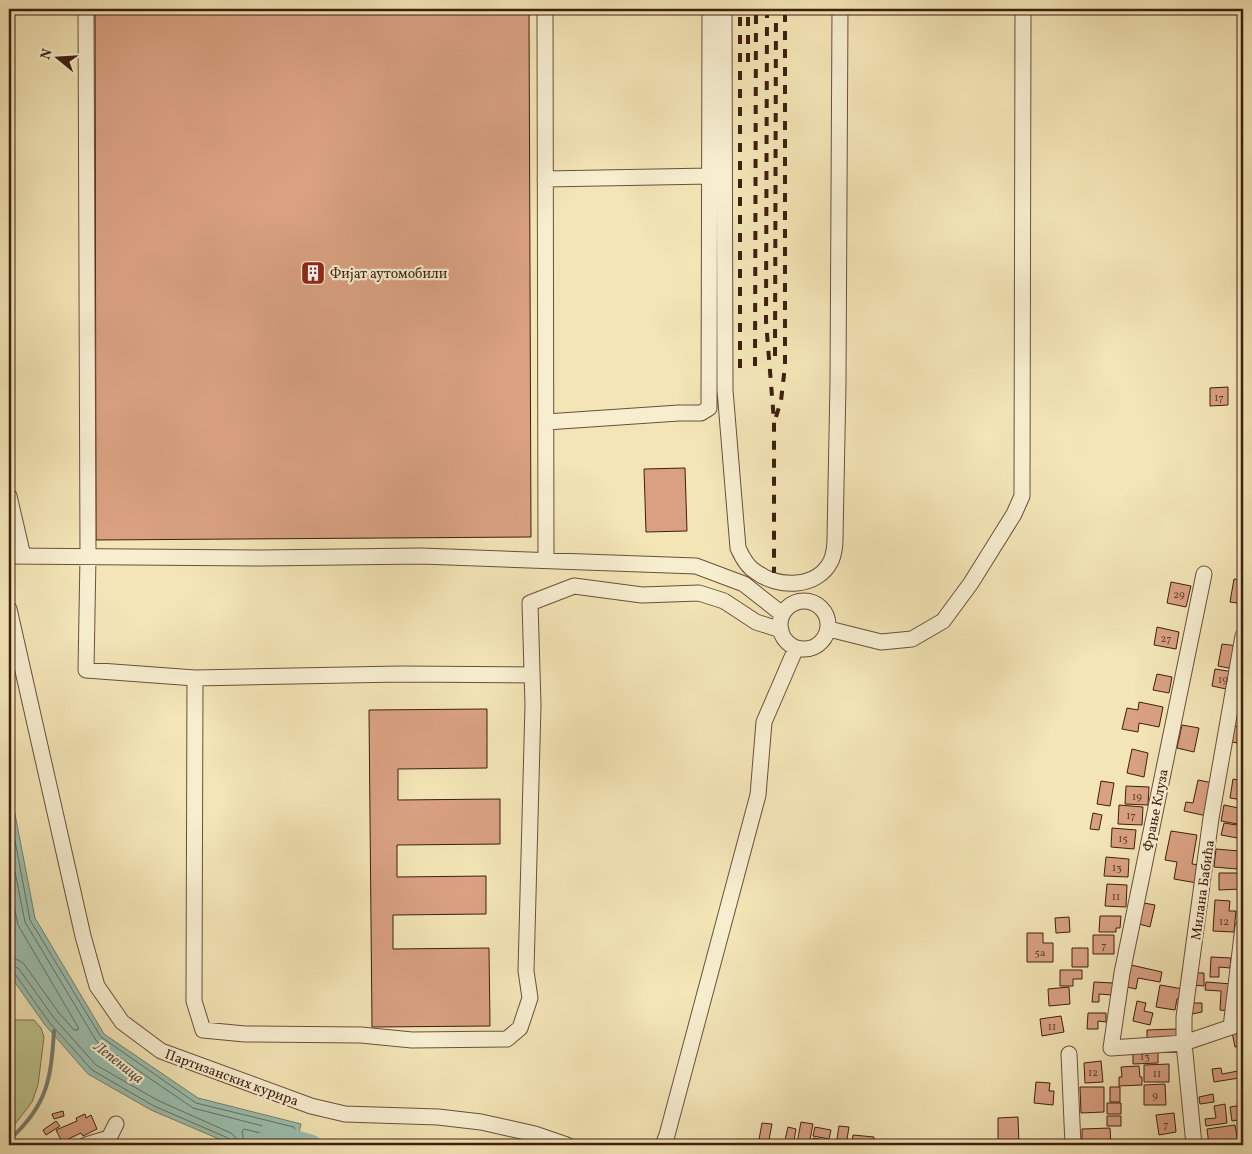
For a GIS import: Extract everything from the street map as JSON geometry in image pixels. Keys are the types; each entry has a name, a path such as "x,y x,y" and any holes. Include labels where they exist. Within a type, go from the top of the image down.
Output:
{"street":[{"path":"86,9 88,556 86,670 195,678 401,674 532,675"},
{"path":"545,9 546,560"},
{"path":"546,422 701,413 709,408 710,9"},
{"path":"724,9 725,390 738,548 745,562 755,572 774,580 792,584 814,578 823,571 830,563 836,539 840,9"},
{"path":"829,628 881,642 912,639 942,621 971,583 1014,514 1022,496 1023,9"},
{"path":"545,179 710,176"},
{"path":"9,496 16,556 262,558 422,556 696,566 744,584 782,614"},
{"name":"Фрање Клуза","path":"1184,1043 1111,1048 1122,973 1204,574"},
{"path":"195,678 194,1001 203,1030 245,1034 361,1035 421,1040 507,1039 520,1028 530,998 526,971 532,733 530,603 574,586 642,595 699,593 724,601 756,622 780,630"},
{"path":"808,600 822,607 826,613 829,628 826,637 820,643 813,648 804,649 796,648 789,644 780,630 780,622 782,614 793,603 808,600"},
{"name":"Партизанских курира","path":"9,609 83,936 97,986 122,1022 161,1051 312,1106 345,1114 438,1116 481,1122 535,1134 567,1145"},
{"name":"Милана Бабића","path":"1194,1145 1184,1043 1184,1017 1211,818 1243,636"},
{"path":"663,1145 758,795 764,722 796,648"},
{"path":"1184,1043 1237,1025 1243,927"},
{"path":"1069,1054 1073,1145"},
{"path":"86,1145 109,1138 116,1124"}],"green space":[{"path":"9,1018 34,1020 41,1028 44,1037 38,1085 32,1102 9,1132"}],"water":[{"path":"9,783 35,918 104,1034 198,1098 301,1124 296,1145 233,1145 151,1110 88,1074 45,1025 9,974"}],"building":[{"name":"Фијат аутомобили","path":"95,9 529,9 531,537 96,540"},
{"path":"1228,387 1228,405 1210,406 1210,388"},
{"path":"685,468 687,531 646,532 644,469"},
{"path":"1234,579 1243,580 1243,604 1230,602"},
{"path":"1171,582 1191,586 1186,607 1167,603"},
{"path":"1157,627 1179,632 1176,649 1154,645"},
{"path":"1222,644 1238,646 1234,669 1218,666"},
{"path":"1215,669 1234,672 1231,690 1212,686"},
{"path":"1157,674 1172,677 1169,693 1153,690"},
{"path":"1139,702 1163,707 1159,727 1139,723 1138,732 1122,729 1127,708 1138,710"},
{"path":"487,709 487,768 398,769 398,800 500,799 500,844 397,845 397,877 486,876 486,914 393,915 393,949 489,948 490,1026 372,1027 369,710"},
{"path":"1182,725 1199,728 1194,752 1177,748"},
{"path":"1234,726 1243,728 1243,744 1232,742"},
{"path":"1132,749 1148,753 1144,777 1127,773"},
{"path":"1233,779 1243,781 1243,800 1230,798"},
{"path":"1198,780 1213,783 1207,816 1184,811 1186,802 1193,803"},
{"path":"1101,781 1114,783 1110,806 1097,804"},
{"path":"1126,786 1149,787 1148,805 1125,804"},
{"path":"1119,805 1143,807 1142,825 1118,824"},
{"path":"1224,805 1243,809 1243,825 1221,821"},
{"path":"1093,813 1102,815 1099,830 1090,829"},
{"path":"1224,823 1243,826 1243,839 1221,835"},
{"path":"1112,828 1136,830 1134,849 1111,847"},
{"path":"1171,831 1197,835 1192,864 1200,865 1197,883 1174,879 1177,862 1165,860"},
{"path":"1216,849 1239,851 1237,869 1214,867"},
{"path":"1106,857 1129,859 1128,877 1104,876"},
{"path":"1219,873 1240,873 1241,889 1219,890"},
{"path":"1107,884 1127,885 1126,907 1105,906"},
{"path":"1215,900 1230,901 1229,911 1236,911 1234,932 1213,931"},
{"path":"1144,903 1155,905 1150,927 1139,924"},
{"path":"1100,916 1121,916 1120,928 1116,928 1116,932 1099,932"},
{"path":"1069,917 1070,932 1056,933 1055,918"},
{"path":"1027,933 1043,933 1043,943 1053,943 1053,962 1027,962"},
{"path":"1093,935 1114,935 1114,954 1093,954"},
{"path":"1072,948 1088,948 1088,967 1072,967"},
{"path":"1211,957 1231,958 1230,968 1219,967 1219,977 1210,977"},
{"path":"1131,965 1162,972 1160,982 1138,978 1136,989 1127,987"},
{"path":"1060,970 1082,970 1082,979 1073,979 1073,986 1060,986"},
{"path":"1194,973 1204,973 1204,986 1194,985"},
{"path":"1094,982 1113,983 1112,995 1099,994 1099,1002 1092,1002"},
{"path":"1206,982 1232,984 1230,1011 1220,1010 1221,991 1205,990"},
{"path":"1160,985 1183,989 1181,999 1177,999 1175,1010 1156,1007"},
{"path":"1069,987 1070,1004 1049,1006 1048,989"},
{"path":"1137,1001 1146,1003 1144,1011 1153,1013 1150,1025 1133,1021"},
{"path":"1192,1003 1202,1003 1202,1012 1192,1014"},
{"path":"1088,1013 1106,1013 1106,1022 1098,1021 1098,1029 1087,1029"},
{"path":"1061,1016 1064,1032 1042,1036 1040,1019"},
{"path":"1177,1029 1177,1040 1147,1041 1147,1030"},
{"path":"1243,1030 1243,1046 1235,1047 1232,1032"},
{"path":"1133,1049 1158,1049 1158,1063 1133,1064"},
{"path":"1101,1061 1103,1082 1085,1083 1084,1063"},
{"path":"1169,1064 1169,1082 1144,1082 1144,1065"},
{"path":"1139,1066 1142,1085 1119,1086 1119,1077 1122,1077 1121,1067"},
{"path":"1221,1068 1222,1074 1238,1071 1239,1078 1214,1082 1212,1069"},
{"path":"1036,1082 1050,1083 1049,1091 1054,1091 1053,1105 1034,1103"},
{"path":"1165,1084 1166,1105 1144,1105 1144,1085"},
{"path":"1080,1087 1104,1087 1104,1112 1081,1113"},
{"path":"1110,1087 1120,1087 1120,1102 1110,1102"},
{"path":"1213,1094 1214,1102 1200,1104 1199,1097"},
{"path":"1107,1103 1121,1103 1121,1114 1107,1114"},
{"path":"1225,1104 1227,1123 1206,1126 1205,1119 1216,1118 1214,1106"},
{"path":"1243,1105 1243,1119 1232,1121 1230,1107"},
{"path":"63,1111 64,1116 54,1119 52,1114"},
{"path":"1174,1113 1176,1132 1159,1135 1156,1115"},
{"path":"85,1114 86,1118 91,1115 97,1129 83,1136 81,1133 62,1142 56,1130 77,1121 76,1118"},
{"path":"1107,1116 1121,1116 1121,1126 1107,1126"},
{"path":"1018,1117 1019,1144 998,1145 998,1118"},
{"path":"56,1121 60,1126 46,1135 43,1130"},
{"path":"801,1122 813,1124 809,1145 797,1143"},
{"path":"762,1123 772,1124 768,1145 758,1145"},
{"path":"1235,1125 1238,1142 1209,1145 1207,1129"},
{"path":"839,1126 849,1127 846,1145 836,1145"},
{"path":"788,1127 796,1129 794,1141 785,1140"},
{"path":"815,1127 831,1130 829,1139 813,1136"},
{"path":"1110,1128 1111,1145 1082,1145 1082,1129"},
{"path":"853,1135 874,1137 873,1145 852,1144"},
{"path":"813,1138 825,1140 824,1145 812,1145"},
{"path":"1175,1141 1175,1145 1157,1145 1157,1142"}],"waterway":[{"path":"9,1140 32,1116 45,1091 51,1064 54,1031"},
{"name":"Лепеница","path":"270,1133 311,1145"},
{"path":"308,1143 475,1145"}],"railway":[{"path":"740,9 740,368"},
{"path":"748,9 748,62"},
{"path":"755,366 756,9"},
{"path":"767,9 766,321 774,421 774,573"},
{"path":"775,356 776,9"},
{"path":"776,417 781,401 785,366 785,9"}],"place":[{"name":"Фијат аутомобили","path":"313,273"}]}
